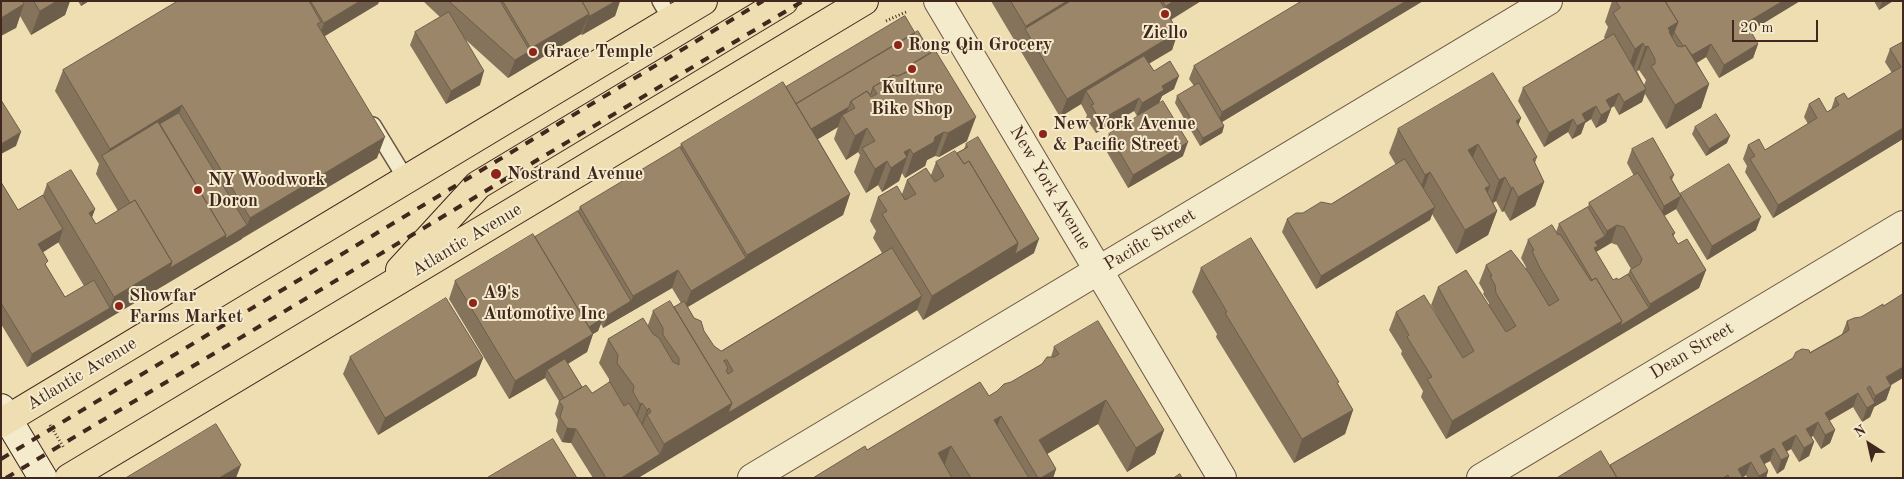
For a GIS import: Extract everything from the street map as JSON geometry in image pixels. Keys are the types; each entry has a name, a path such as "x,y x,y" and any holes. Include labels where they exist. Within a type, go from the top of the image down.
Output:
{"main road":[{"name":"Atlantic Avenue","path":"3,417 406,180 665,11 703,1"},
{"path":"381,292 478,185 784,1"},
{"name":"Atlantic Avenue","path":"68,465 381,292 864,1"}],"street":[{"name":"New York Avenue","path":"938,1 1222,478"},
{"name":"Pacific Street","path":"752,478 1548,1"},
{"name":"Dean Street","path":"1481,478 1903,225"},
{"path":"3,417 43,478"}],"lane":[{"path":"367,115 406,180"}],"path":[{"path":"882,22 906,12"},
{"path":"48,422 68,465"}],"building":[{"path":"1,1 23,1 24,4 1,18"},
{"path":"34,1 57,1 40,11"},
{"path":"178,1 309,1 321,22 317,24 385,137 250,218 182,105 110,149 63,70"},
{"path":"311,1 360,1 324,23"},
{"path":"449,1 500,1 530,51 515,60"},
{"path":"503,1 582,1 589,14 531,48"},
{"path":"582,1 616,1 588,17 589,14"},
{"path":"1011,1 1067,1 1026,26"},
{"path":"1071,1 1160,1 1178,32 1067,99 1025,29"},
{"path":"1163,1 1174,1 1166,6"},
{"path":"1302,1 1406,1 1222,112 1194,66"},
{"path":"1616,1 1665,1 1678,22 1668,28 1669,32 1677,46 1682,47 1685,45 1709,84 1675,105 1651,66 1655,64 1655,59 1648,46 1645,47 1643,43 1635,49 1613,13 1620,8"},
{"path":"1669,1 1783,1 1746,23 1758,44 1724,65 1711,44 1692,55 1685,45 1683,46 1674,32 1678,22 1666,3"},
{"path":"449,12 484,71 451,91 415,32"},
{"path":"905,16 915,33 796,104 786,87"},
{"path":"918,31 931,53 909,66 907,72 898,76 893,75 873,87 871,94 867,91 851,101 849,107 811,129 796,104"},
{"path":"1614,34 1646,89 1624,102 1619,93 1606,100 1611,109 1601,115 1596,106 1582,114 1586,121 1577,126 1573,119 1549,133 1523,88"},
{"path":"1903,42 1903,128 1778,205 1750,159 1755,156 1748,145 1759,139 1765,150 1817,118 1809,104 1819,98 1827,112 1839,105 1835,98 1844,93 1848,99 1901,67 1890,49"},
{"path":"935,50 976,117 948,133 944,132 935,137 934,142 913,154 910,149 904,152 907,157 891,168 887,161 875,169 862,148 875,141 867,128 855,136 842,115 855,108 851,101 867,91 871,97 877,94 873,87 893,75 898,76 908,71 909,66"},
{"path":"1144,56 1154,71 1170,61 1179,76 1162,86 1164,90 1142,103 1139,98 1100,120 1091,105 1094,104 1086,91"},
{"path":"1493,73 1521,118 1516,121 1537,157 1533,159 1544,182 1518,197 1505,177 1499,180 1478,144 1468,150 1490,186 1485,188 1497,211 1465,230 1430,172 1425,175 1398,129"},
{"path":"783,82 850,194 747,255 681,144"},
{"path":"1199,83 1224,126 1203,138 1177,96"},
{"path":"1,100 21,132 1,144"},
{"path":"1163,101 1188,142 1133,175 1109,134"},
{"path":"179,113 247,225 225,239 226,235 160,124"},
{"path":"1716,114 1730,136 1709,149 1695,127"},
{"path":"158,122 226,235 170,268 172,262 135,200 130,203 102,156"},
{"path":"978,137 1039,239 1015,254 1018,243 969,161 964,164 957,153 968,147 966,144"},
{"path":"1653,138 1674,175 1670,177 1681,196 1664,206 1632,149"},
{"path":"680,147 746,258 691,291 678,270 633,296 580,207"},
{"path":"955,151 964,164 969,161 1018,243 932,296 882,214 887,211 878,197 897,186 905,200 916,194 907,180 926,168 935,182 944,176 936,162"},
{"path":"1405,159 1435,207 1321,276 1287,219 1296,213 1303,213 1321,202 1331,204"},
{"path":"1729,164 1761,217 1712,246 1680,194"},
{"path":"71,170 95,209 89,213 96,224 135,200 172,262 114,297 47,184"},
{"path":"1638,173 1675,233 1672,234 1678,244 1687,239 1706,270 1650,304 1630,270 1640,264 1642,259 1624,227 1617,225 1607,231 1589,203"},
{"path":"1,182 18,210 43,195 63,229 38,244 48,261 45,264 65,297 94,280 110,308 32,354 1,303"},
{"path":"1588,207 1605,236 1595,242 1598,246 1594,248 1613,280 1617,278 1618,280 1628,274 1649,308 1620,326 1622,321 1596,278 1592,280 1559,224"},
{"path":"578,211 631,301 608,315 605,311 601,314 603,318 589,327 535,237"},
{"path":"1552,225 1591,281 1596,278 1622,321 1452,421 1427,379 1432,377 1407,337 1409,335 1396,312 1424,295 1463,358 1474,351 1438,287 1466,270 1506,332 1516,326 1496,293 1495,285 1490,276 1492,276 1486,265 1511,250 1529,273 1549,306 1559,300 1540,268 1532,251 1534,250 1528,240"},
{"path":"533,234 593,334 515,381 455,281"},
{"path":"1251,238 1339,382 1337,383 1353,410 1302,439 1225,313 1227,312 1201,268"},
{"path":"892,248 922,296 728,413 732,403 674,307 684,301 694,318 701,321 704,331 714,346 721,351","holes":["727,360 733,371 728,374 726,370 728,368 724,361"]},
{"path":"1903,294 1903,367 1886,377 1891,386 1875,396 1870,386 1867,388 1875,403 1867,408 1858,393 1825,413 1835,430 1825,435 1818,422 1806,429 1814,442 1804,448 1796,435 1782,443 1789,456 1781,460 1774,448 1760,456 1768,471 1759,476 1751,462 1738,469 1743,478 1729,478 1728,475 1723,478 1617,478 1610,465 1793,358 1796,352 1802,349 1809,350 1810,353 1840,336 1849,330 1847,321 1861,317"},
{"path":"446,298 483,358 385,418 350,357"},
{"path":"670,301 732,403 664,444 647,415 651,412 649,408 647,410 642,403 640,404 633,392 634,386 617,363 618,355 608,339 643,318 653,334 659,338 673,362 679,365 679,358 663,335 663,328 653,311"},
{"path":"1098,321 1164,430 1136,448 1106,400 1039,440 1056,469 1041,478 1038,478 1001,416 994,420 1029,478 971,478 951,446 938,453 952,478 813,478 865,446 867,450 980,382 989,396 1004,384 1042,364 1047,357 1054,357 1059,354 1054,347"},
{"path":"565,359 582,387 564,398 547,370"},
{"path":"610,382 624,406 629,403 660,454 621,478 606,478 576,429 567,428 560,417 563,407 559,401 586,385 592,393"},
{"path":"216,424 241,465 219,478 126,478"},
{"path":"553,439 577,478 487,478"},
{"path":"1601,451 1617,478 1557,478"},
{"path":"1180,474 1182,478 1174,478"}],"railway":[{"path":"1,459 763,1"},
{"path":"6,478 803,1"}],"place":[{"name":"Ziello","path":"1165,14"},
{"name":"Rong Qin Grocery","path":"898,45"},
{"name":"Grace Temple","path":"533,52"},
{"name":"Kulture Bike Shop","path":"912,69"},
{"name":"New York Avenue & Pacific Street","path":"1043,134"},
{"name":"Nostrand Avenue","path":"496,174"},
{"name":"NY Woodwork Doron","path":"198,190"},
{"name":"A9's Automotive Inc","path":"473,303"},
{"name":"Showfar Farms Market","path":"119,306"}]}
